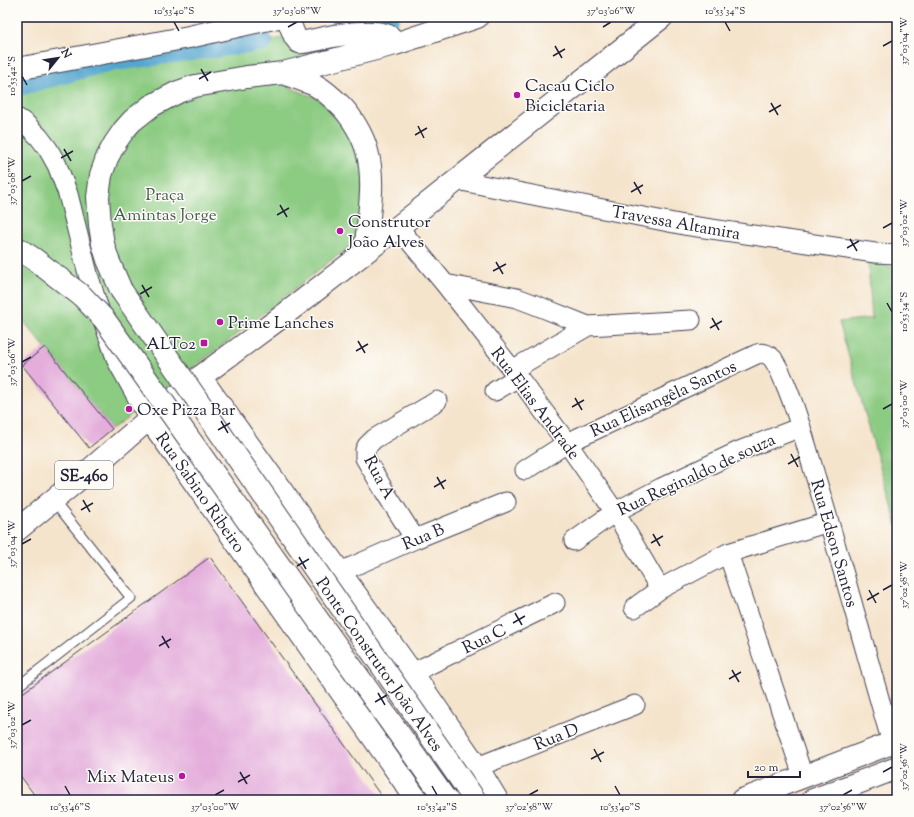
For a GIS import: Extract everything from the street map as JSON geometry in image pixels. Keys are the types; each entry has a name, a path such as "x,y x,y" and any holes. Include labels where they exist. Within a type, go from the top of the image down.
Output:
{"main road":[{"path":"17,69 189,36 278,17"},
{"path":"287,17 295,37 299,42 305,43 320,38 358,33 371,33 385,34 391,37 395,44"},
{"name":"Ponte Construtor João Alves","path":"475,800 121,290 103,244 98,197 101,175 115,142 132,121 151,106 178,92 195,86 247,77 283,73 395,44 477,17"},
{"name":"SE-460","path":"17,530 86,474 148,419 200,377 276,321 398,227 662,17"},
{"path":"283,73 321,89 336,100 358,128 367,150 370,172 369,212 365,252"},
{"name":"Ponte Construtor João Alves","path":"17,248 40,262 82,296 104,319 446,800"},
{"path":"200,377 412,673 477,767 497,800"},
{"name":"Rua Sabino Ribeiro","path":"148,419 173,452 417,800"},
{"path":"742,800 894,742"},
{"path":"813,800 897,768"}],"street":[{"name":"Rua Sabino Ribeiro","path":"17,118 26,124 39,137 57,165 68,194 88,274 117,361 148,419"},
{"name":"Travessa Altamira","path":"457,180 684,225 875,253 897,254"},
{"name":"Rua Elias Andrade","path":"398,227 515,373 567,443 615,512 660,589"},
{"path":"445,284 516,298 588,326 691,320"},
{"path":"496,391 515,373 588,326"},
{"name":"Rua Edson Santos","path":"761,353 768,355 773,359 790,395 894,742"},
{"name":"Rua Elisangêla Santos","path":"525,470 567,443 761,353"},
{"name":"Rua A","path":"415,539 375,474 364,452 367,446 374,439 437,401"},
{"name":"Rua Reginaldo de souza","path":"574,541 615,512 661,488 739,451 800,426"},
{"name":"Rua B","path":"340,572 415,539 506,502"},
{"path":"634,608 660,589 728,553 829,522"},
{"path":"728,553 803,776"},
{"name":"Rua C","path":"412,673 555,603"},
{"name":"Rua D","path":"477,767 635,705"}],"lane":[{"path":"17,687 131,598 53,500"}],"green space":[{"name":"Praça Amintas Jorge","path":"309,32 312,57 284,63 289,87 316,98 337,113 350,135 363,166 362,212 357,227 354,245 334,258 112,429 17,313 17,87 107,63 264,42"},
{"path":"868,262 897,268 897,526 839,322 872,318"}],"building":[{"path":"45,347 112,429 89,448 22,365"},
{"path":"210,557 384,800 38,800 17,771 17,697"}],"waterway":[{"path":"340,26 391,17"},
{"path":"18,87 107,63 264,42"}],"place":[{"name":"Cacau Ciclo Bicicletaria","path":"517,95"},
{"name":"Construtor João Alves","path":"340,231"},
{"name":"Prime Lanches","path":"220,322"},
{"name":"ALT02","path":"204,343"},
{"name":"Oxe Pizza Bar","path":"129,409"},
{"name":"Mix Mateus","path":"182,776"}]}
